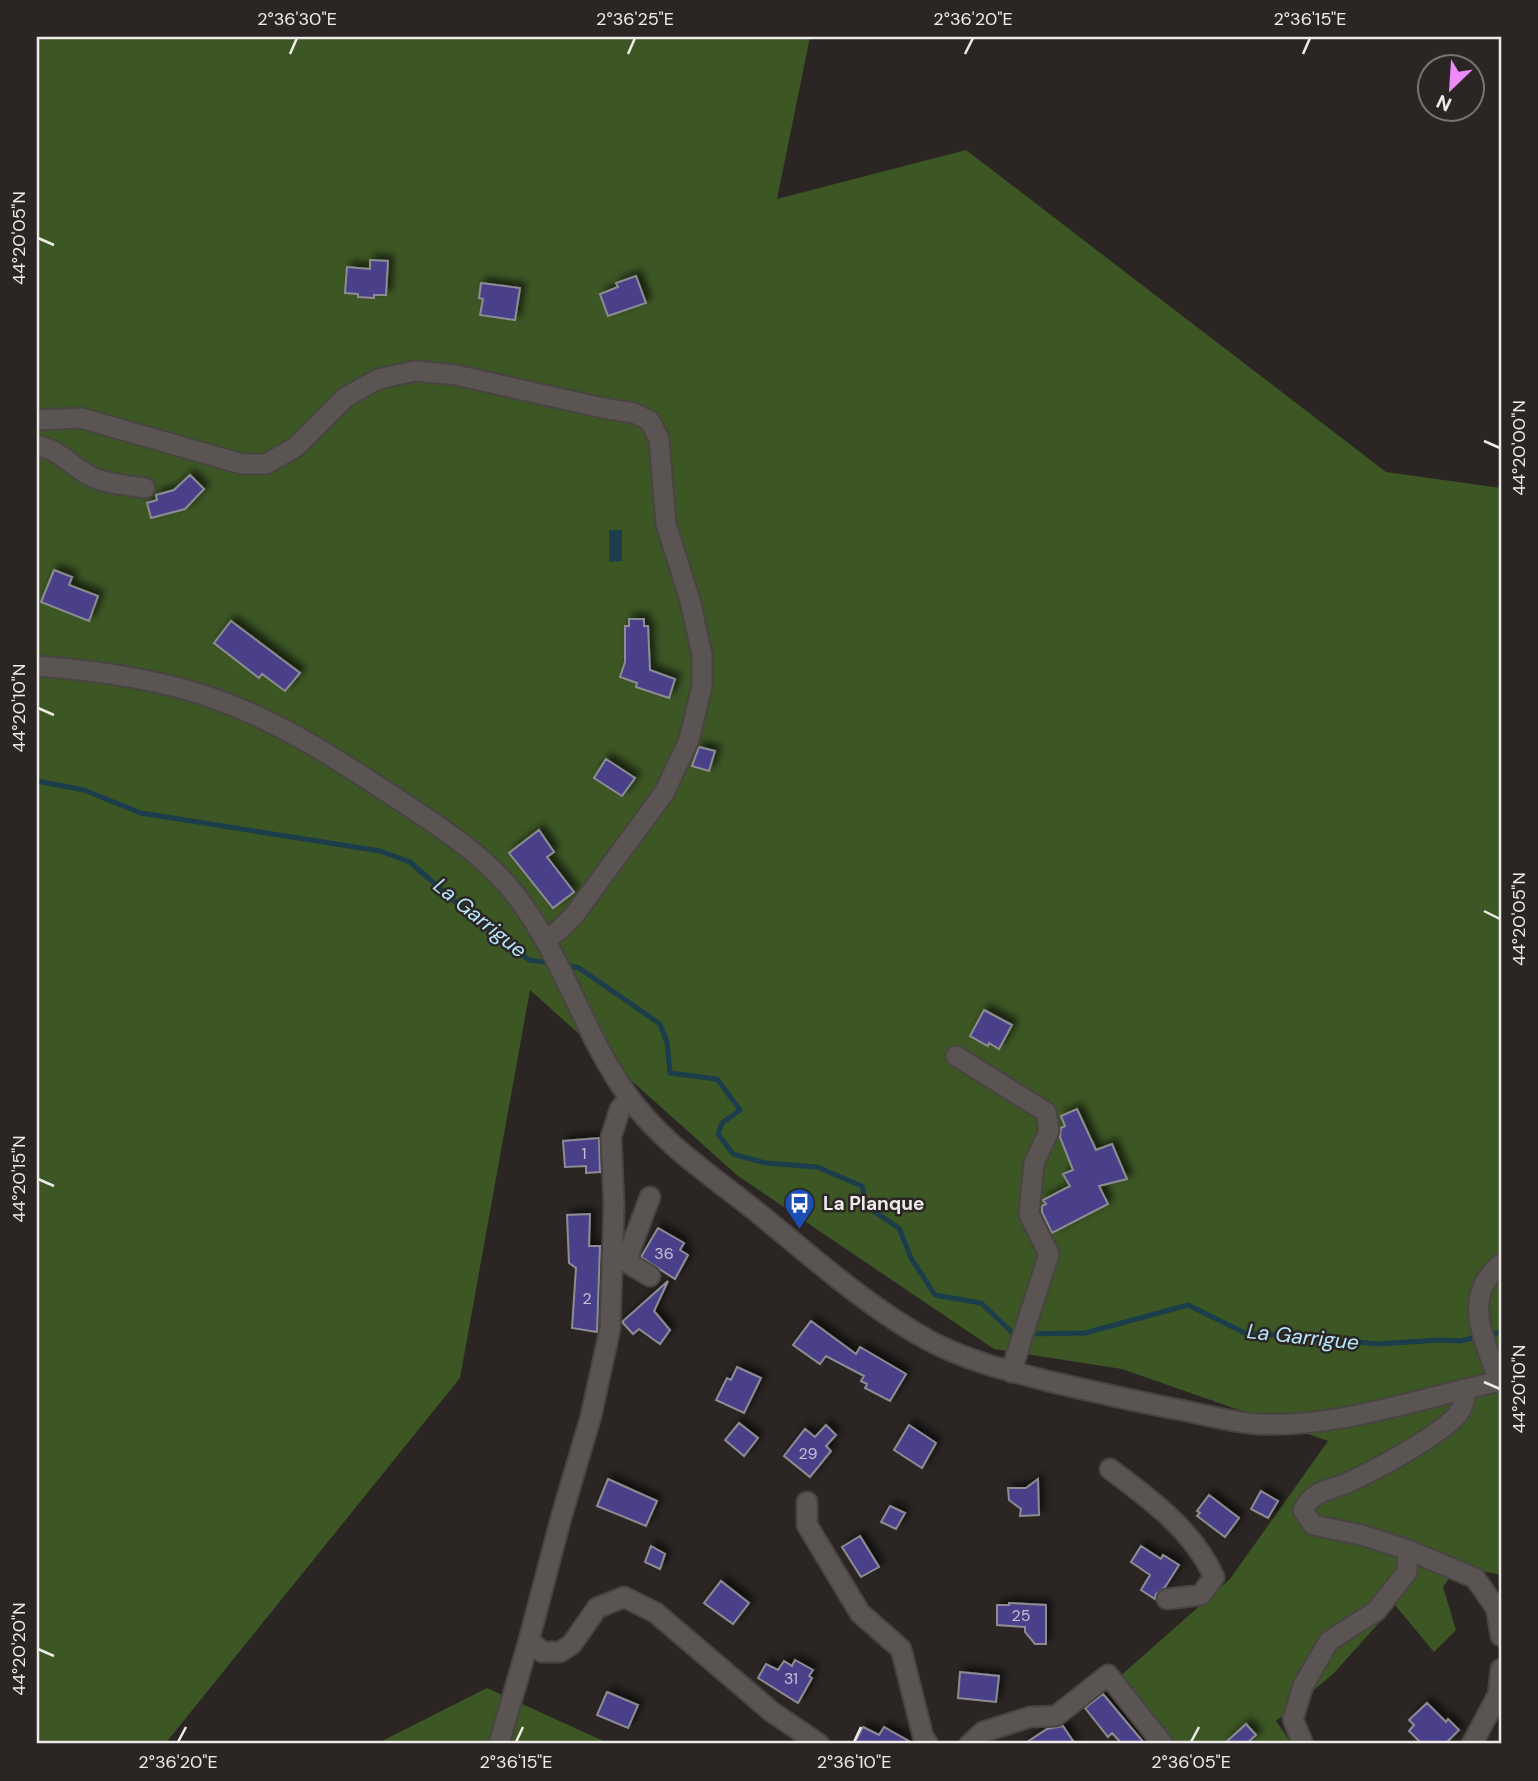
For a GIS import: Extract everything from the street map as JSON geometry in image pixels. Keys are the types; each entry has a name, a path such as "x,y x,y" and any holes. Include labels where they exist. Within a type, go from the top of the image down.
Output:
{"street":[{"path":"37,420 81,418 242,464 266,464 296,447 346,397 378,379 415,371 456,374 634,413 650,421 659,439 666,524 690,600 702,655 702,686 690,740 664,793 575,914 548,945"},
{"path":"37,446 55,450 91,477 145,488"},
{"path":"37,666 126,677 182,688 227,703 278,726 335,758 450,833 497,871 526,909 548,945 600,1051 629,1098 663,1135 872,1304 926,1339 969,1359 1011,1372 1128,1400 1257,1424 1311,1422 1361,1414 1500,1381 1484,1337 1476,1304 1489,1275 1501,1265"},
{"path":"956,1056 1046,1112 1049,1131 1034,1163 1028,1214 1049,1254 1011,1372"},
{"path":"499,1744 591,1416 610,1329 614,1206 611,1137 620,1109 629,1098"},
{"path":"650,1197 630,1250 628,1263 650,1276"},
{"path":"1465,1389 1465,1402 1457,1416 1418,1445 1349,1482 1310,1497 1303,1510 1313,1525 1362,1535 1408,1550 1475,1578 1496,1608 1501,1633"},
{"path":"1110,1469 1157,1504 1206,1559 1214,1577 1201,1595 1167,1599"},
{"path":"807,1502 807,1525 860,1613 901,1649 923,1736 928,1744"},
{"path":"1303,1744 1293,1719 1303,1686 1329,1641 1376,1611 1407,1572 1408,1550"},
{"path":"529,1640 542,1652 560,1652 572,1644 597,1608 624,1597 656,1613 772,1712 819,1744"},
{"path":"1472,1744 1498,1695 1501,1670"},
{"path":"970,1744 983,1732 1030,1717 1056,1716 1108,1675 1163,1744"}],"green space":[{"path":"37,37 810,37 777,199 966,150 1386,472 1501,488 1501,1575 1458,1566 1443,1587 1456,1630 1434,1652 1395,1605 1333,1674 1276,1721 1292,1744 1167,1744 1118,1678 1230,1579 1328,1441 1122,1369 994,1349 738,1176 530,990 460,1378 165,1744 37,1744"},
{"path":"487,1688 610,1744 376,1744"}],"water":[{"path":"609,530 622,530 622,561 609,562"}],"building":[{"path":"370,260 388,261 386,295 374,295 374,298 345,293 347,267 370,269"},
{"path":"636,276 646,303 608,316 600,294 618,287 616,283"},
{"path":"481,283 520,288 515,320 480,315 483,299 479,298"},
{"path":"190,475 204,489 185,509 151,518 147,503 157,500 156,495 174,490"},
{"path":"54,570 72,577 69,585 98,596 89,621 41,602"},
{"path":"629,619 644,619 644,626 648,626 650,670 675,679 669,698 636,687 637,683 620,677 625,662 625,626 629,626"},
{"path":"231,621 300,673 285,691 262,674 259,678 214,643"},
{"path":"699,747 715,751 709,771 692,766"},
{"path":"606,759 635,778 622,796 594,778"},
{"path":"539,830 554,852 547,857 574,892 553,908 509,853"},
{"path":"984,1010 1012,1025 999,1049 970,1036"},
{"path":"1077,1109 1096,1150 1112,1144 1127,1179 1099,1186 1108,1204 1052,1233 1042,1212 1042,1206 1046,1204 1043,1200 1070,1186 1063,1174 1073,1170 1060,1137 1061,1128 1065,1126 1061,1116"},
{"path":"599,1138 600,1172 586,1173 586,1166 565,1167 563,1141"},
{"path":"590,1214 589,1246 600,1246 597,1332 572,1328 576,1268 569,1263 567,1215"},
{"path":"658,1228 684,1243 680,1250 688,1255 675,1279 641,1257"},
{"path":"668,1281 654,1311 670,1330 660,1344 639,1329 633,1334 622,1322"},
{"path":"811,1321 856,1354 860,1347 906,1374 890,1401 865,1388 867,1384 861,1381 864,1376 826,1356 820,1364 793,1345"},
{"path":"737,1367 761,1378 744,1413 716,1400 727,1378 731,1380"},
{"path":"739,1423 758,1438 744,1456 725,1440"},
{"path":"826,1425 836,1435 826,1446 831,1451 810,1477 784,1456 805,1429 815,1437"},
{"path":"909,1425 936,1443 922,1468 894,1450"},
{"path":"608,1479 657,1501 646,1526 597,1506"},
{"path":"1038,1479 1039,1515 1020,1516 1021,1509 1009,1500 1008,1488 1026,1488"},
{"path":"1261,1491 1278,1501 1268,1518 1251,1509"},
{"path":"1209,1495 1239,1518 1225,1537 1197,1516 1200,1513 1197,1511"},
{"path":"890,1506 905,1513 896,1529 881,1522"},
{"path":"860,1536 879,1567 861,1577 842,1547"},
{"path":"651,1546 665,1554 660,1569 645,1562"},
{"path":"1141,1546 1161,1559 1163,1555 1179,1565 1155,1599 1141,1590 1150,1575 1131,1562"},
{"path":"721,1581 749,1603 733,1624 704,1603"},
{"path":"997,1605 1046,1605 1046,1644 1035,1644 1025,1632 1025,1627 997,1625"},
{"path":"795,1660 813,1670 809,1676 812,1678 798,1703 758,1678 766,1664 778,1670 784,1661 792,1666"},
{"path":"960,1672 999,1676 996,1702 958,1698"},
{"path":"607,1692 638,1705 628,1728 597,1715"},
{"path":"1103,1694 1145,1744 1122,1744 1112,1733 1108,1737 1085,1708"},
{"path":"1427,1703 1446,1722 1448,1719 1459,1730 1445,1744 1422,1744 1409,1731 1414,1725 1409,1720"},
{"path":"1246,1724 1256,1735 1246,1744 1224,1744"},
{"path":"1063,1726 1075,1744 1024,1744 1047,1729"},
{"path":"863,1727 879,1735 884,1727 914,1744 854,1744"}],"waterway":[{"name":"La Garrigue","path":"37,781 84,790 141,813 380,851 410,862 474,918 529,960 551,963"},
{"name":"La Garrigue","path":"565,965 579,968 660,1024 667,1042 670,1073 717,1079 740,1110 722,1123 718,1134 733,1154 765,1163 817,1167 862,1186 867,1207 899,1228 911,1258 935,1295 981,1303 1014,1334 1018,1334"},
{"name":"La Garrigue","path":"1028,1334 1085,1333 1188,1305 1245,1333 1377,1344 1460,1341 1501,1332"}],"place":[{"name":"La Planque","path":"800,1230"}]}
